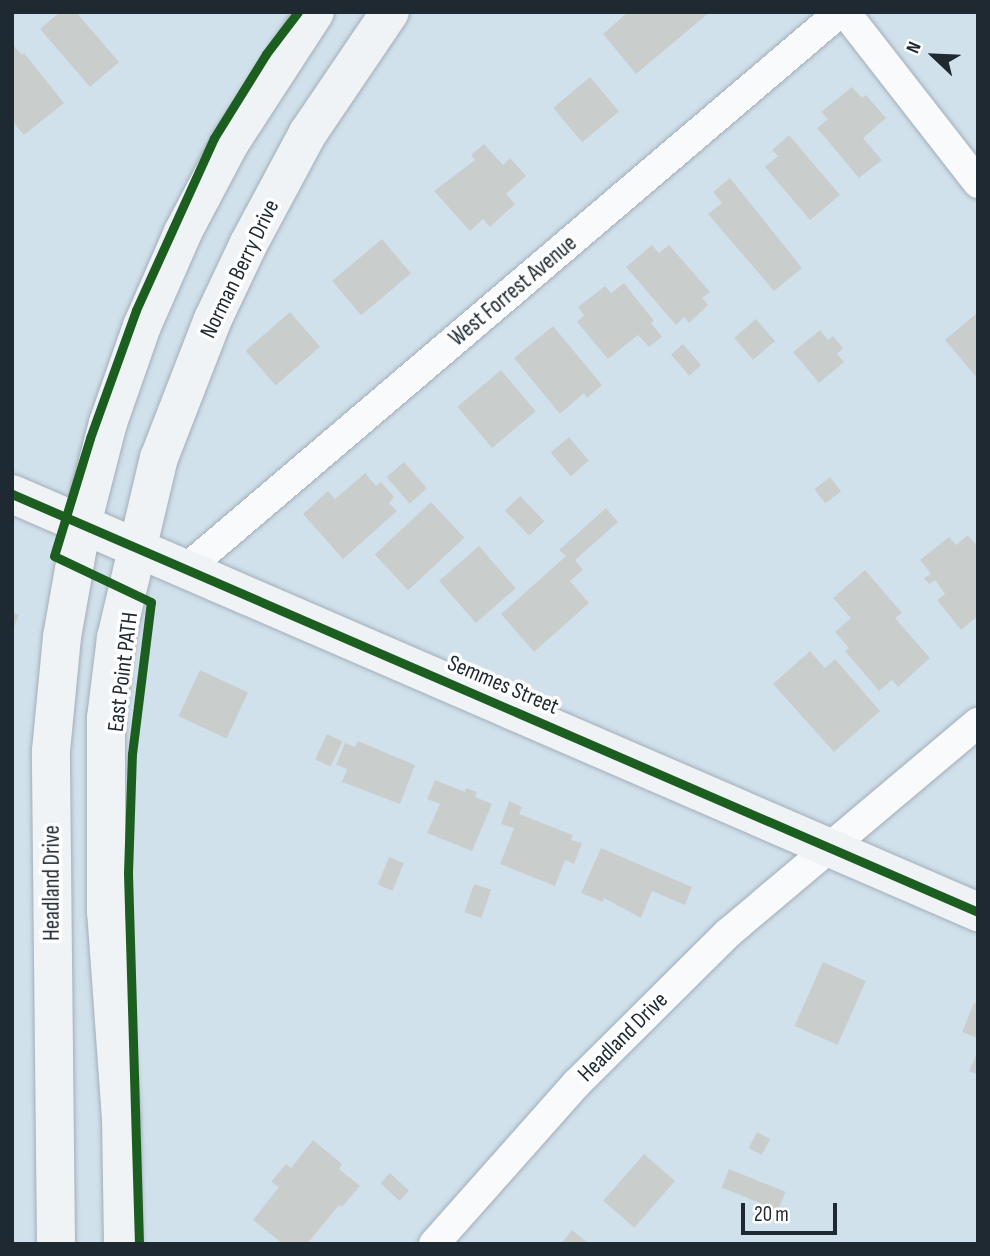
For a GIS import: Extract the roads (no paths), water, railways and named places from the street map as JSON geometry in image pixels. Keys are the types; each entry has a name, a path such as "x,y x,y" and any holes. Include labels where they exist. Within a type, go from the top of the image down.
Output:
{"main road":[{"path":"82,524 108,423 142,326 183,232 230,143 315,12"},
{"name":"Norman Berry Drive","path":"136,548 159,457 213,319 249,243 308,133 390,12"},
{"name":"Semmes Street","path":"12,494 978,912"},
{"name":"Headland Drive","path":"55,1244 51,751 62,637 82,524"},
{"path":"123,1244 121,1119 106,912 106,718 116,638 136,548"}],"street":[{"name":"West Forrest Avenue","path":"186,569 839,12"},
{"path":"845,12 978,183"},
{"name":"Headland Drive","path":"434,1244 577,1083 727,934 978,723"}]}
